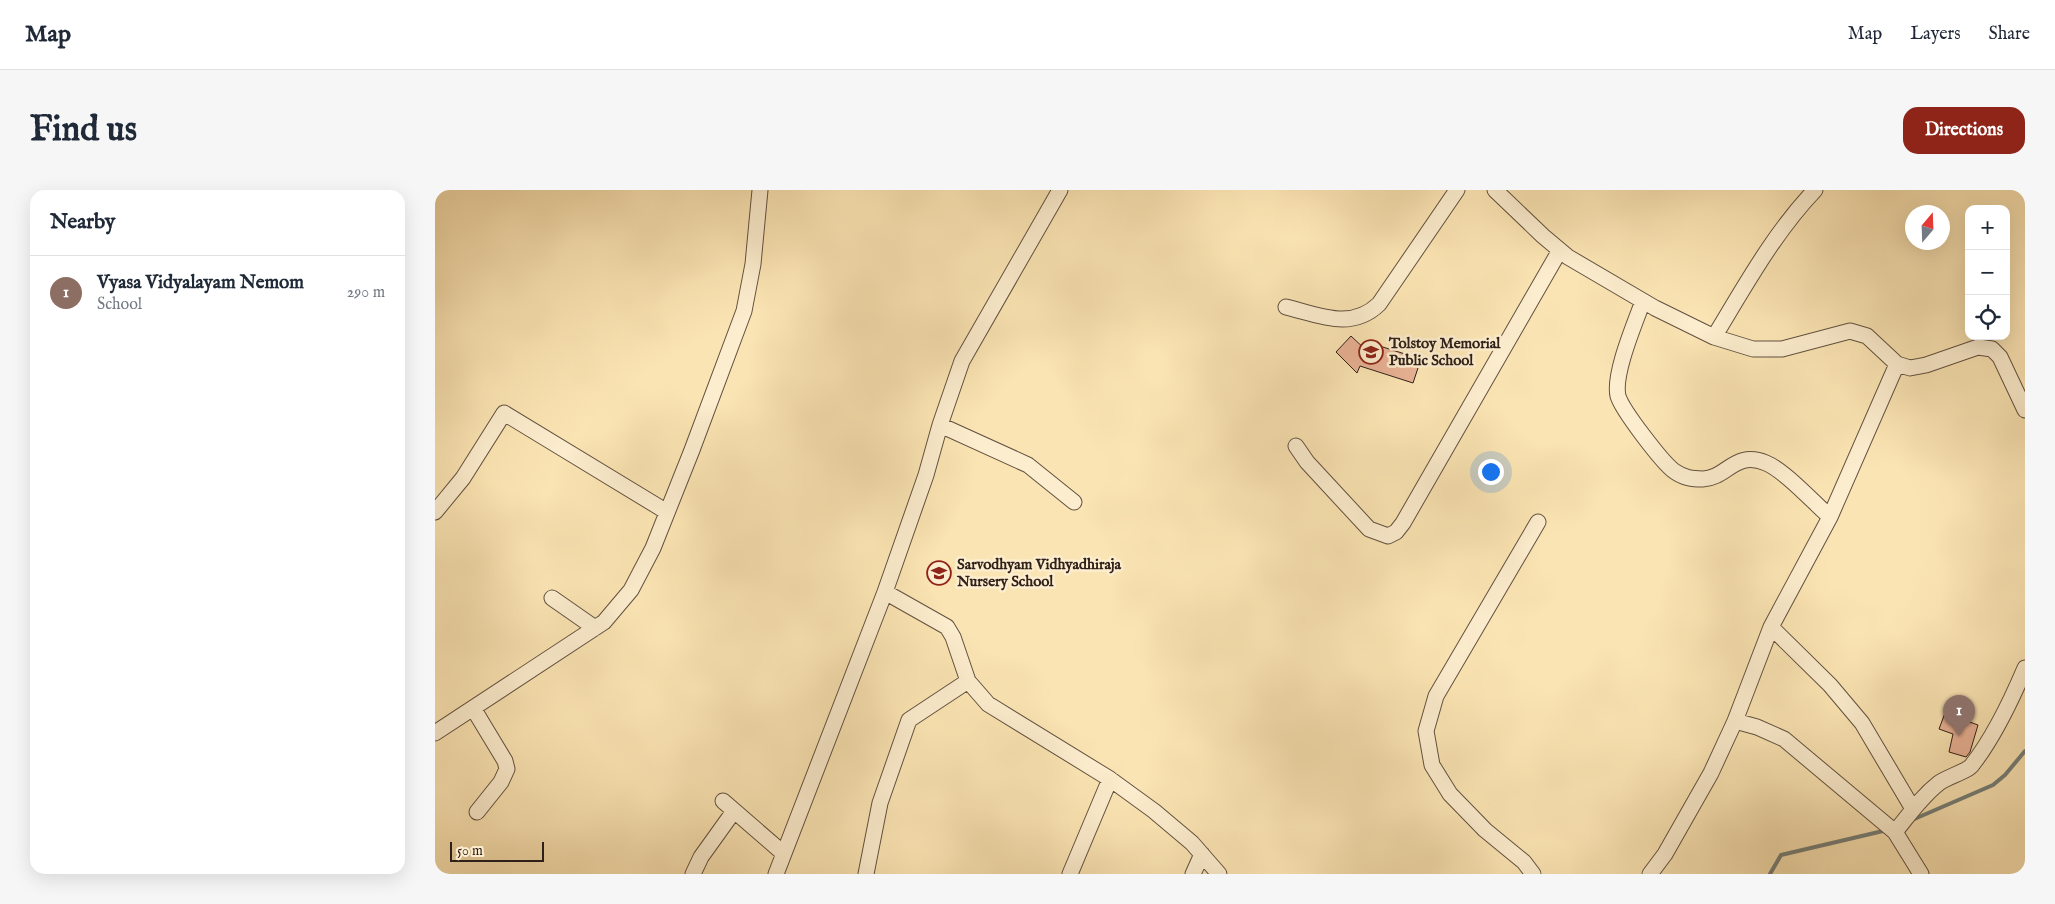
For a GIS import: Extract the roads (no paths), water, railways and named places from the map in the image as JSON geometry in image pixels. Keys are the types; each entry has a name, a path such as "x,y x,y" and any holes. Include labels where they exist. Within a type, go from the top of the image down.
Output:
{"street":[{"path":"435,733 595,628 611,616 631,590 653,548 744,311 754,254 760,190"},
{"path":"776,874 885,592 963,361 1060,190"},
{"path":"1287,307 1347,320 1369,313 1379,304 1457,190"},
{"path":"1495,190 1560,250 1643,301 1714,337 1753,350 1781,349 1850,332 1867,336 1897,364 1910,368 1926,365 1978,347 1992,349 2000,357 2025,410"},
{"path":"1714,337 1774,239 1795,211 1815,190"},
{"path":"1296,446 1307,462 1369,529 1388,536 1395,532 1560,250"},
{"path":"1643,301 1619,370 1618,395 1629,417 1673,470 1689,479 1706,479 1737,461 1749,459 1766,463 1783,475 1830,517"},
{"path":"1650,874 1665,854 1711,773 1735,720 1771,627 1830,517 1897,364"},
{"path":"435,512 463,478 504,413 667,512"},
{"path":"940,425 1028,465 1074,502"},
{"path":"1533,874 1524,862 1485,830 1450,794 1432,765 1426,731 1436,696 1538,522"},
{"path":"885,592 947,627 956,645 967,681 988,704 1110,779 1192,842 1219,874"},
{"path":"552,598 595,628"},
{"path":"1771,627 1830,686 1862,723 1913,809"},
{"path":"1895,832 1924,796 1939,783 1951,775 1971,767 2006,710 2025,668"},
{"path":"866,874 881,803 909,720 967,681"},
{"path":"473,708 505,761 507,769 501,782 477,812"},
{"path":"1735,720 1784,738 1895,832 1921,874"},
{"path":"1070,874 1110,779"},
{"path":"693,874 729,806 783,852"},
{"path":"1193,874 1203,854"}],"waterway":[{"path":"1912,820 1993,785 2005,775 2025,751"},
{"path":"1770,874 1781,855 1883,831"}],"place":[{"name":"Tolstoy Memorial Public School","path":"1371,352"},
{"name":"Sarvodhyam Vidhyadhiraja Nursery School","path":"939,573"},
{"name":"Vyasa Vidyalayam Nemom","path":"1959,736"}]}
